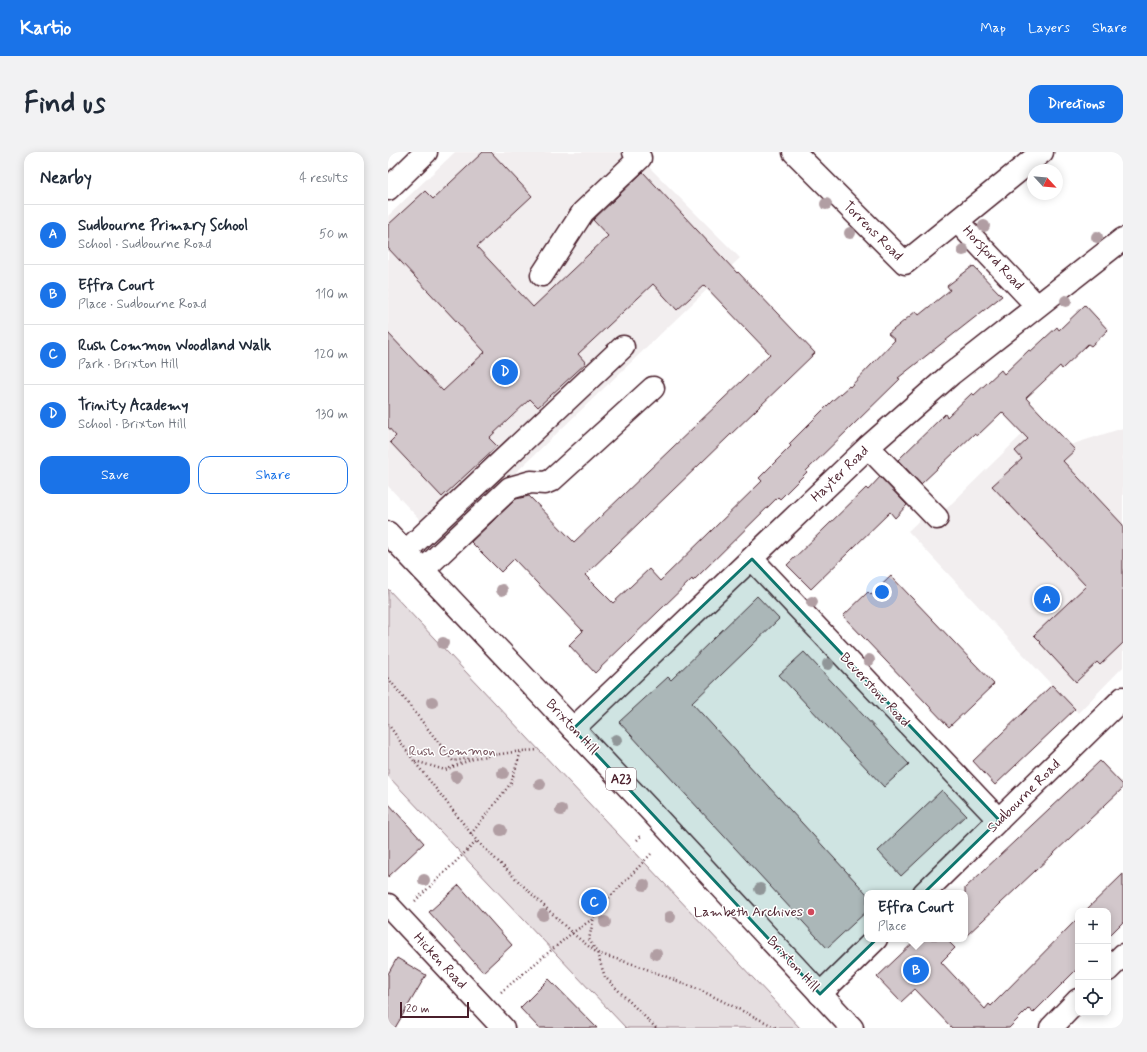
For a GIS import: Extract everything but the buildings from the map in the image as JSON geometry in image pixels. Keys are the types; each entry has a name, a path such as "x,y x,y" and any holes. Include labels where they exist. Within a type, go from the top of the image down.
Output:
{"main road":[{"path":"388,189 426,152"},
{"path":"542,275 583,212 640,158 634,152"},
{"name":"Torrens Road","path":"794,152 904,263 957,221"},
{"name":"Horsford Road","path":"1037,306 957,221 1042,152"},
{"name":"Hayter Road","path":"573,728 868,447 951,374 1123,239"},
{"path":"406,551 624,347"},
{"path":"423,570 510,488 531,482 545,483 552,480 653,388"},
{"path":"868,447 937,518"},
{"name":"Brixton Hill","path":"388,533 573,728 852,1028"},
{"name":"Beverstone Road","path":"752,559 999,820"},
{"name":"Sudbourne Road","path":"927,890 1123,698"},
{"name":"Hicken Road","path":"390,913 503,1028"},
{"path":"820,994 873,942"},
{"path":"1111,967 1123,955"},
{"path":"1051,1028 1075,1003"}],"path":[{"path":"388,678 453,761 521,751 539,750"},
{"path":"388,724 414,761 477,841 572,933 597,954 636,965 698,989 777,1028"},
{"path":"471,834 511,784 521,751"},
{"path":"414,761 445,770 478,758"},
{"path":"637,840 641,836"},
{"path":"390,913 410,906 477,841"},
{"path":"483,1008 572,933 594,917 608,899 651,854"},
{"path":"594,917 589,940 597,954 605,977 656,1028"}],"highlighted area":[{"path":"752,559 999,820 820,994 573,729"}],"shaded area":[{"path":"455,152 644,152 651,159 646,164 740,258 442,543 388,486 388,216"},
{"path":"1042,415 1070,445 1123,428 1123,667 1078,713 908,531 923,517 943,512"}],"green space":[{"name":"Rush Common","path":"388,589 800,1028 626,1028 388,776"}],"place":[{"name":"Trinity Academy","path":"505,372"},
{"name":"Sudbourne Primary School","path":"1047,599"},
{"name":"Rush Common Woodland Walk","path":"594,902"},
{"name":"Lambeth Archives","path":"811,912"},
{"name":"Effra Court","path":"916,970"}]}
